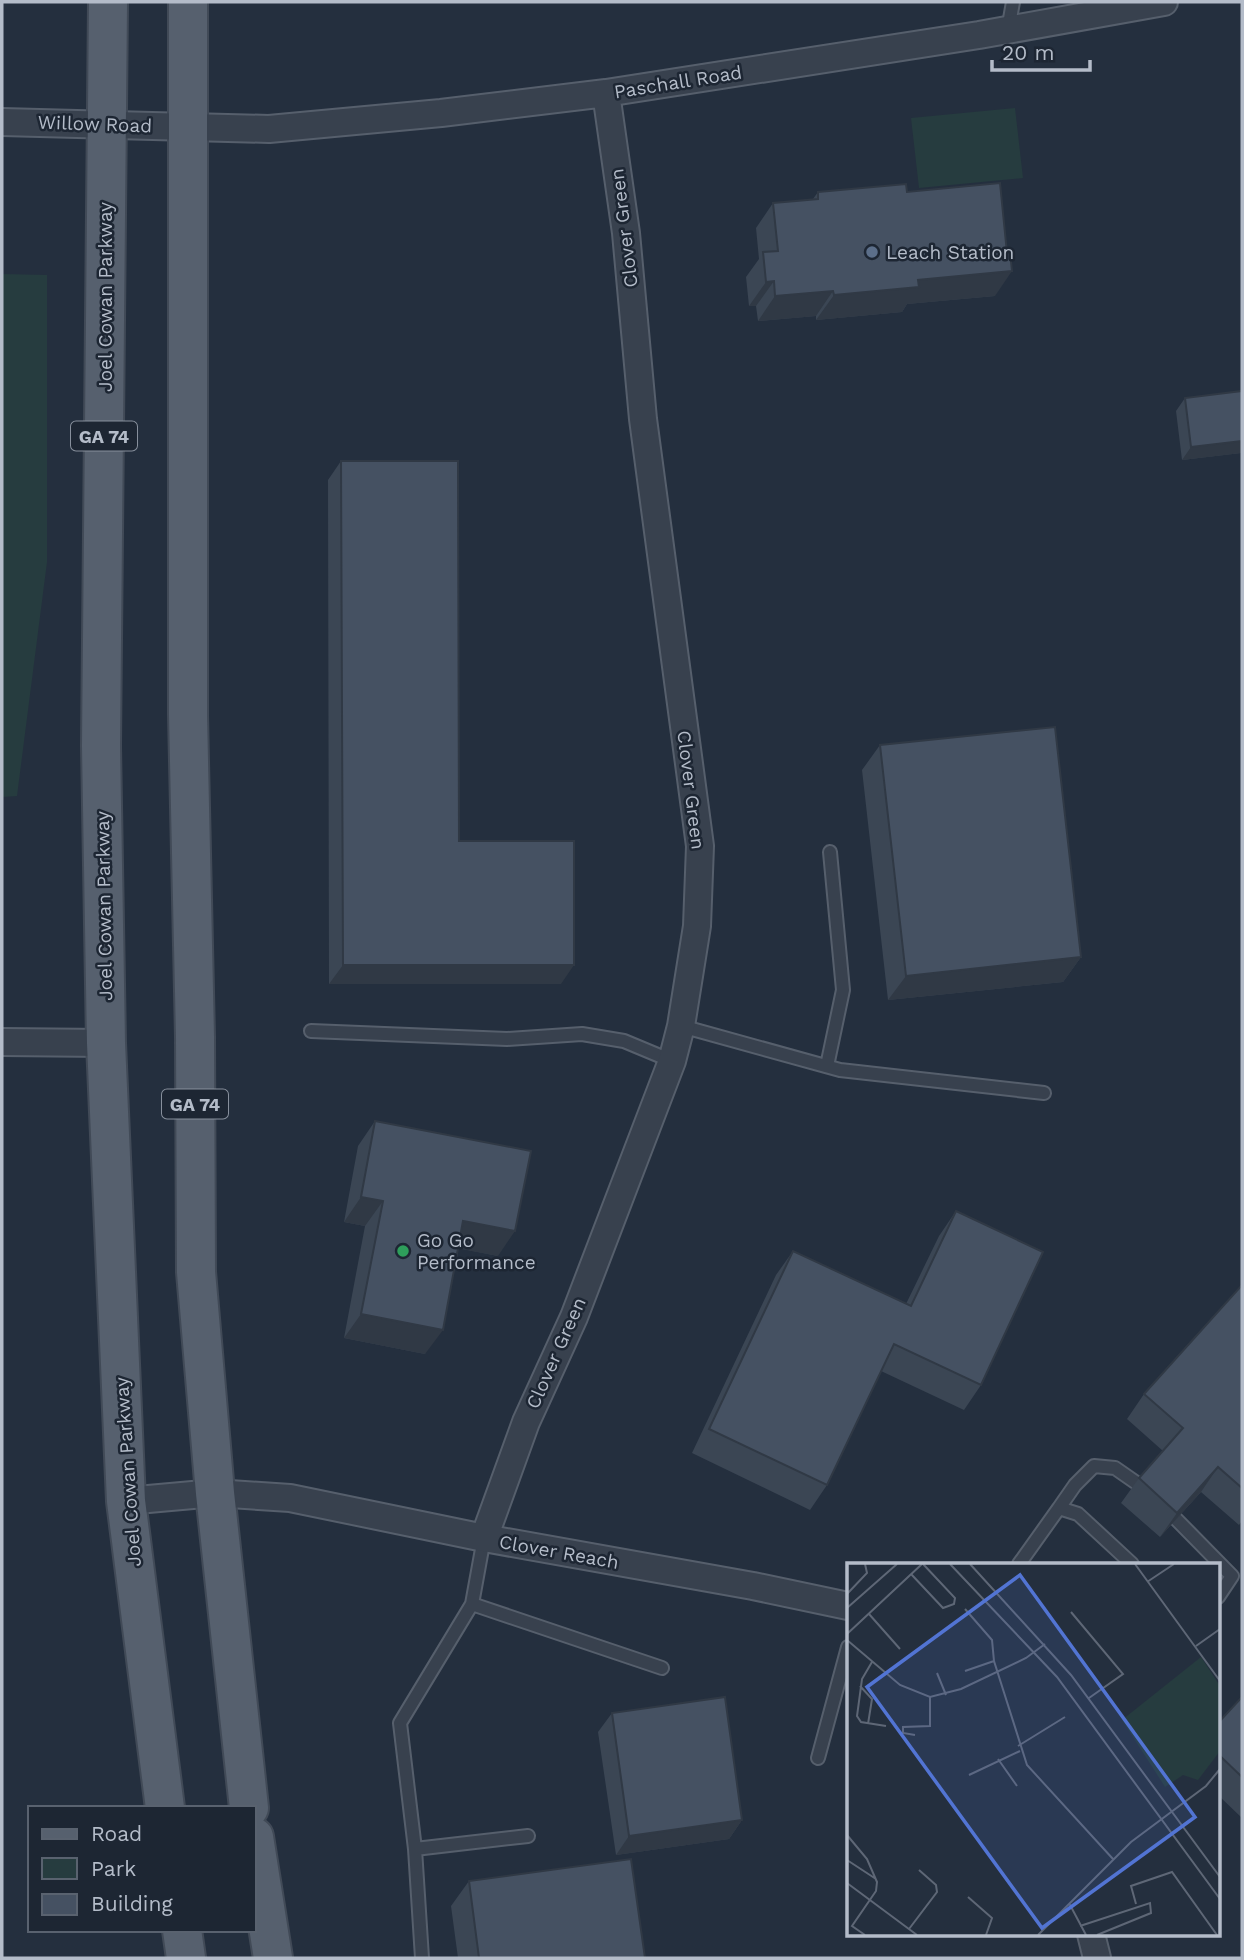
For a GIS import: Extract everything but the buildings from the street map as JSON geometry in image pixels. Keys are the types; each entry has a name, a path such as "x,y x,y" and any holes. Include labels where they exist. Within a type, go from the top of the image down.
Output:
{"main road":[{"name":"Joel Cowan Parkway","path":"108,2 102,746 106,1043 127,1501 165,1806"},
{"name":"GA 74","path":"188,2 188,715 195,1037 196,1272 215,1493 249,1806"},
{"path":"256,1850 273,1958"},
{"path":"182,1932 186,1958"}],"street":[{"name":"Paschall Road","path":"189,127 269,129 440,113 606,93 1008,30 1164,2"},
{"name":"Clover Green","path":"484,1538 526,1422 574,1317 672,1061 681,1026 697,926 700,846 643,419 626,233 606,93"},
{"name":"Willow Road","path":"2,122 189,127"},
{"path":"2,1042 106,1043"},
{"name":"Clover Reach","path":"127,1501 215,1493 270,1496 847,1606"},
{"path":"1092,1936 1097,1958"}],"lane":[{"path":"1008,30 1013,2"},
{"path":"827,1066 843,990 830,852"},
{"path":"681,1026 840,1069 1044,1093"},
{"path":"311,1031 507,1039 582,1034 624,1041 672,1061"},
{"path":"1020,1563 1075,1485 1094,1466 1115,1468 1138,1484"},
{"path":"1059,1508 1078,1514 1131,1563"},
{"path":"1176,1519 1219,1563"},
{"path":"422,1958 415,1849 400,1723 472,1604 484,1538"},
{"path":"1220,1564 1232,1576 1220,1594"},
{"path":"472,1604 662,1668"},
{"path":"818,1758 847,1654"},
{"path":"415,1849 528,1836"}],"green space":[{"path":"1015,108 1023,178 919,188 911,118"},
{"path":"2,274 47,275 47,562 17,796 2,797"}],"place":[{"name":"Leach Station","path":"872,252"},
{"name":"Go Go Performance","path":"403,1251"}]}
